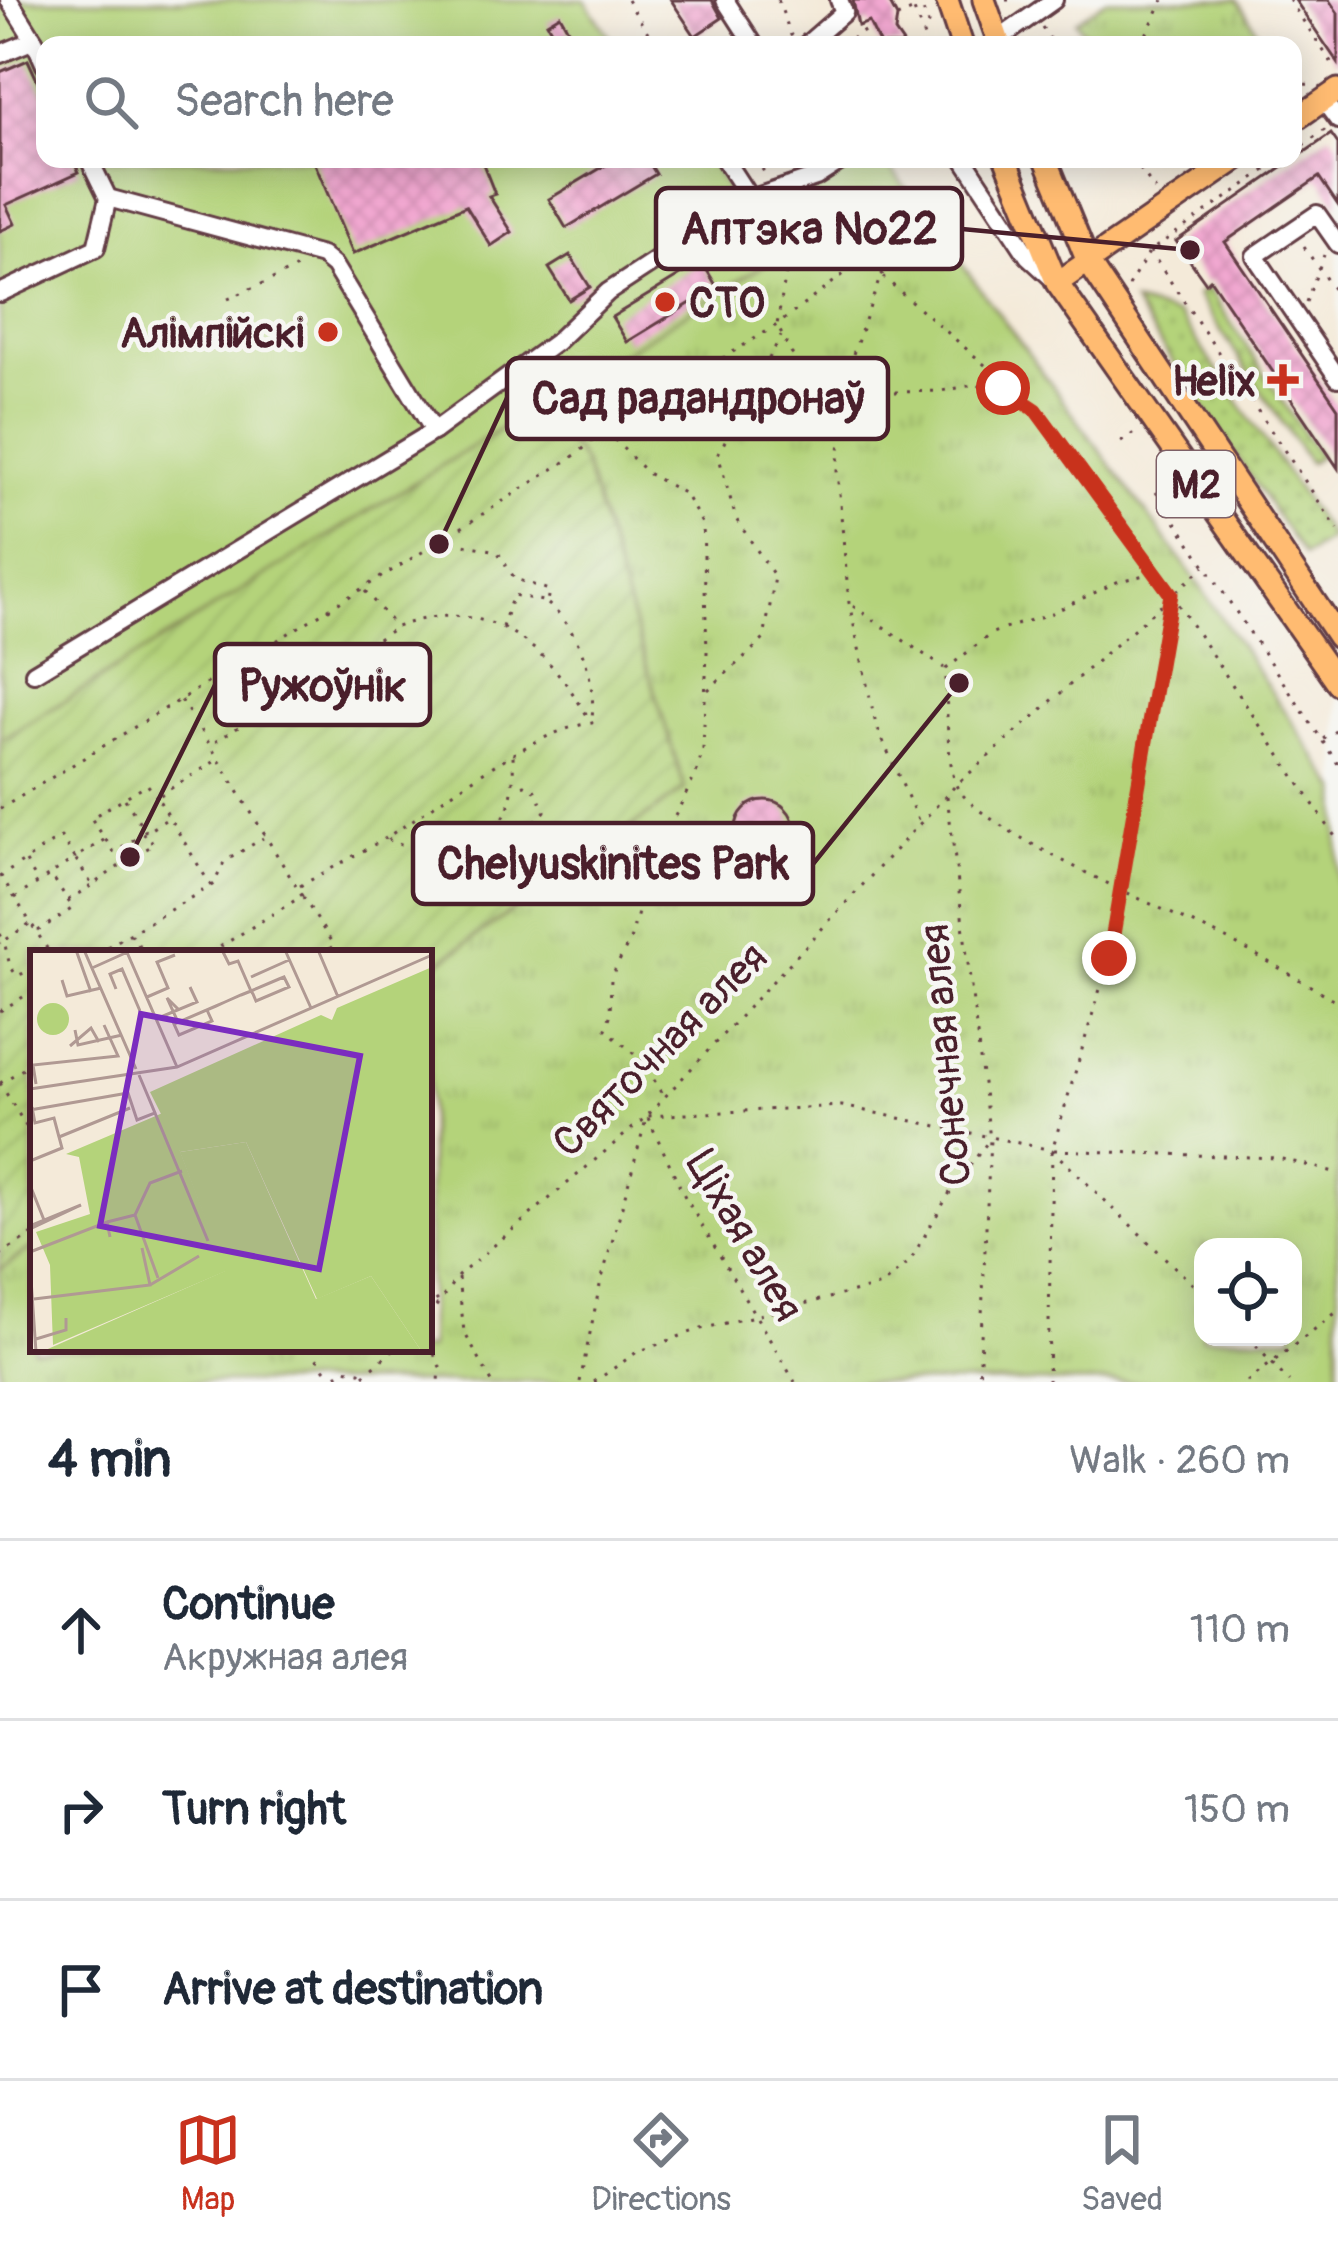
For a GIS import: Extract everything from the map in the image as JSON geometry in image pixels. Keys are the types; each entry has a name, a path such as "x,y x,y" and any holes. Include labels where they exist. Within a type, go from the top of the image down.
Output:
{"main road":[{"path":"947,0 959,36"},
{"path":"984,0 997,36"},
{"path":"1302,112 1328,86"},
{"name":"М2","path":"1010,168 1057,283 1338,684"},
{"name":"М2","path":"1050,168 1088,262 1338,637"},
{"path":"1057,283 1224,168"}],"street":[{"path":"9,0 36,45"},
{"path":"724,0 748,36"},
{"path":"817,36 844,13 839,0"},
{"path":"1003,36 1054,0"},
{"path":"0,54 34,40"},
{"path":"1328,86 1338,120"},
{"path":"0,293 96,248 108,198 93,168"},
{"path":"730,168 750,199"},
{"path":"34,673 434,431 556,342 608,292 750,199 816,178 831,168"},
{"path":"970,168 1028,256 1057,283"},
{"path":"108,198 322,256 334,266 434,431"},
{"path":"1335,235 1317,214 1255,256 1338,378"}],"path":[{"path":"627,0 650,36"},
{"path":"778,0 792,36"},
{"path":"910,0 923,34"},
{"path":"920,0 928,24 923,34"},
{"path":"1145,36 1163,0"},
{"path":"1289,0 1328,86"},
{"path":"897,17 914,10"},
{"path":"1041,26 1048,36"},
{"path":"856,36 871,27"},
{"path":"1302,146 1338,120"},
{"path":"761,168 772,184"},
{"path":"1139,168 1154,190"},
{"path":"1127,288 1150,251 1269,168"},
{"path":"1036,410 1003,388 974,385 940,391 845,393 820,386 791,353 777,325 800,194 881,275 1036,410 1171,594 1338,841"},
{"path":"0,808 364,590 577,454 605,430 777,325 865,258 966,212"},
{"path":"1292,231 1338,296"},
{"path":"919,821 876,725 849,603 837,471 847,371 881,275 928,232"},
{"path":"1299,320 1335,235"},
{"path":"1150,251 1338,530"},
{"path":"228,299 322,256"},
{"path":"706,691 764,639 775,577 736,519 718,454 782,334"},
{"path":"605,430 647,473 686,494 703,525 703,748 696,774 654,858 630,940 611,977 606,1029 641,1060 665,1097"},
{"path":"1121,442 1134,434"},
{"path":"1156,492 1338,764"},
{"path":"442,540 497,550 515,579 502,627"},
{"name":"Святочная алея","path":"432,1313 458,1276 647,1116 956,785 1205,566"},
{"path":"946,669 992,633 1052,613 1119,580 1153,573"},
{"path":"515,579 549,590 547,602"},
{"path":"364,590 396,627"},
{"path":"1048,1382 1052,1150 1109,958 1171,594"},
{"path":"513,595 547,602 564,618 578,642 593,701 592,723"},
{"path":"849,603 946,669"},
{"path":"210,745 396,627 430,615 474,616 530,643 552,662 592,723"},
{"path":"946,669 956,785 978,811 1121,892 1229,940 1338,1002"},
{"path":"180,699 337,950"},
{"path":"297,887 387,837 545,735 592,723"},
{"path":"1322,740 1337,730"},
{"path":"421,850 434,835 470,836 495,827 506,815 514,788 513,755"},
{"path":"157,797 219,759"},
{"path":"170,817 114,852 91,818 147,784 170,817 211,886"},
{"path":"495,827 506,831 520,827 537,821 545,811 534,789 514,788"},
{"name":"Сонечная алея","path":"946,795 990,1139 979,1382"},
{"path":"68,901 154,845 124,798"},
{"path":"421,850 436,890 465,895 477,886 485,845 497,835 495,827"},
{"path":"47,950 0,877 61,837 92,885"},
{"path":"102,950 211,886 224,862 265,837"},
{"path":"387,837 404,848 421,850"},
{"path":"15,898 105,839"},
{"path":"133,840 140,853"},
{"path":"25,861 38,883"},
{"path":"36,932 73,908 51,874"},
{"path":"215,950 302,896"},
{"path":"2,942 30,922"},
{"path":"130,933 141,950"},
{"path":"0,934 17,976 30,970"},
{"path":"328,950 334,946"},
{"path":"0,1011 30,993"},
{"path":"30,1065 0,1083 30,1130"},
{"path":"580,1382 599,1288 647,1116 842,1106 1052,1150 1278,1159 1338,1173"},
{"name":"Ціхая алея","path":"647,1116 685,1197 795,1382"},
{"path":"594,1382 637,1352 698,1330 882,1285 910,1261 949,1194 990,1139"},
{"path":"1052,1150 1194,1285"},
{"path":"0,1255 30,1236"},
{"path":"458,1276 464,1332 492,1382"},
{"path":"432,1293 440,1305"},
{"path":"1247,1382 1338,1311"},
{"path":"1257,1346 1289,1382"},
{"path":"432,1349 440,1366 439,1382"},
{"path":"311,1352 329,1379 345,1369 364,1375 369,1382"},
{"path":"364,1375 391,1352"}],"green space":[{"name":"Алімпійскі","path":"0,0 585,0 609,36 36,36 36,168 714,168 768,262 0,741"},
{"path":"1106,0 1237,0 1261,36 1087,36 1076,21"},
{"path":"840,168 891,168 1193,576 1338,790 1338,1382 0,1382 0,1270 30,1249 30,1352 432,1352 432,968 684,789 585,466 543,402 767,263 750,227"},
{"path":"1208,288 1319,456 1309,463 1197,295"},
{"path":"1133,303 1179,315 1331,538 1304,556"},
{"path":"543,402 585,466 685,789 432,967 432,950 30,950 30,1248 0,1270 0,741"}],"building":[{"path":"671,0 712,0 722,18 695,36"},
{"path":"853,0 888,0 897,17 898,36 876,36 869,22 858,26"},
{"path":"1295,0 1329,0 1338,13 1338,63"},
{"path":"560,15 572,36 555,36 547,23"},
{"path":"28,60 36,77 36,168 77,168 79,172 6,205 15,224 0,231 0,72"},
{"path":"1331,134 1338,144 1338,205 1319,177 1225,242 1338,408 1338,468 1210,279 1206,283 1176,241 1282,168 1302,168 1302,154"},
{"path":"317,168 485,168 495,194 489,196 512,232 491,246 466,206 353,254"},
{"path":"601,168 652,168 656,174 566,228 549,199"},
{"path":"570,255 590,287 569,300 549,268"},
{"name":"СТО","path":"702,262 717,287 627,342 612,317"},
{"path":"765,800 785,809 794,829 785,849 765,858 745,849 736,829 745,809"}],"place":[{"name":"Аптэка №22","path":"1190,250"},
{"name":"СТО","path":"665,302"},
{"name":"Алімпійскі","path":"328,332"},
{"name":"Helix","path":"1283,380"},
{"name":"Сад радандронаў","path":"439,544"},
{"name":"Chelyuskinites Park","path":"959,683"},
{"name":"Ружоўнік","path":"130,857"}],"route":[{"path":"1003,388 1036,410 1171,594 1109,958"}]}
